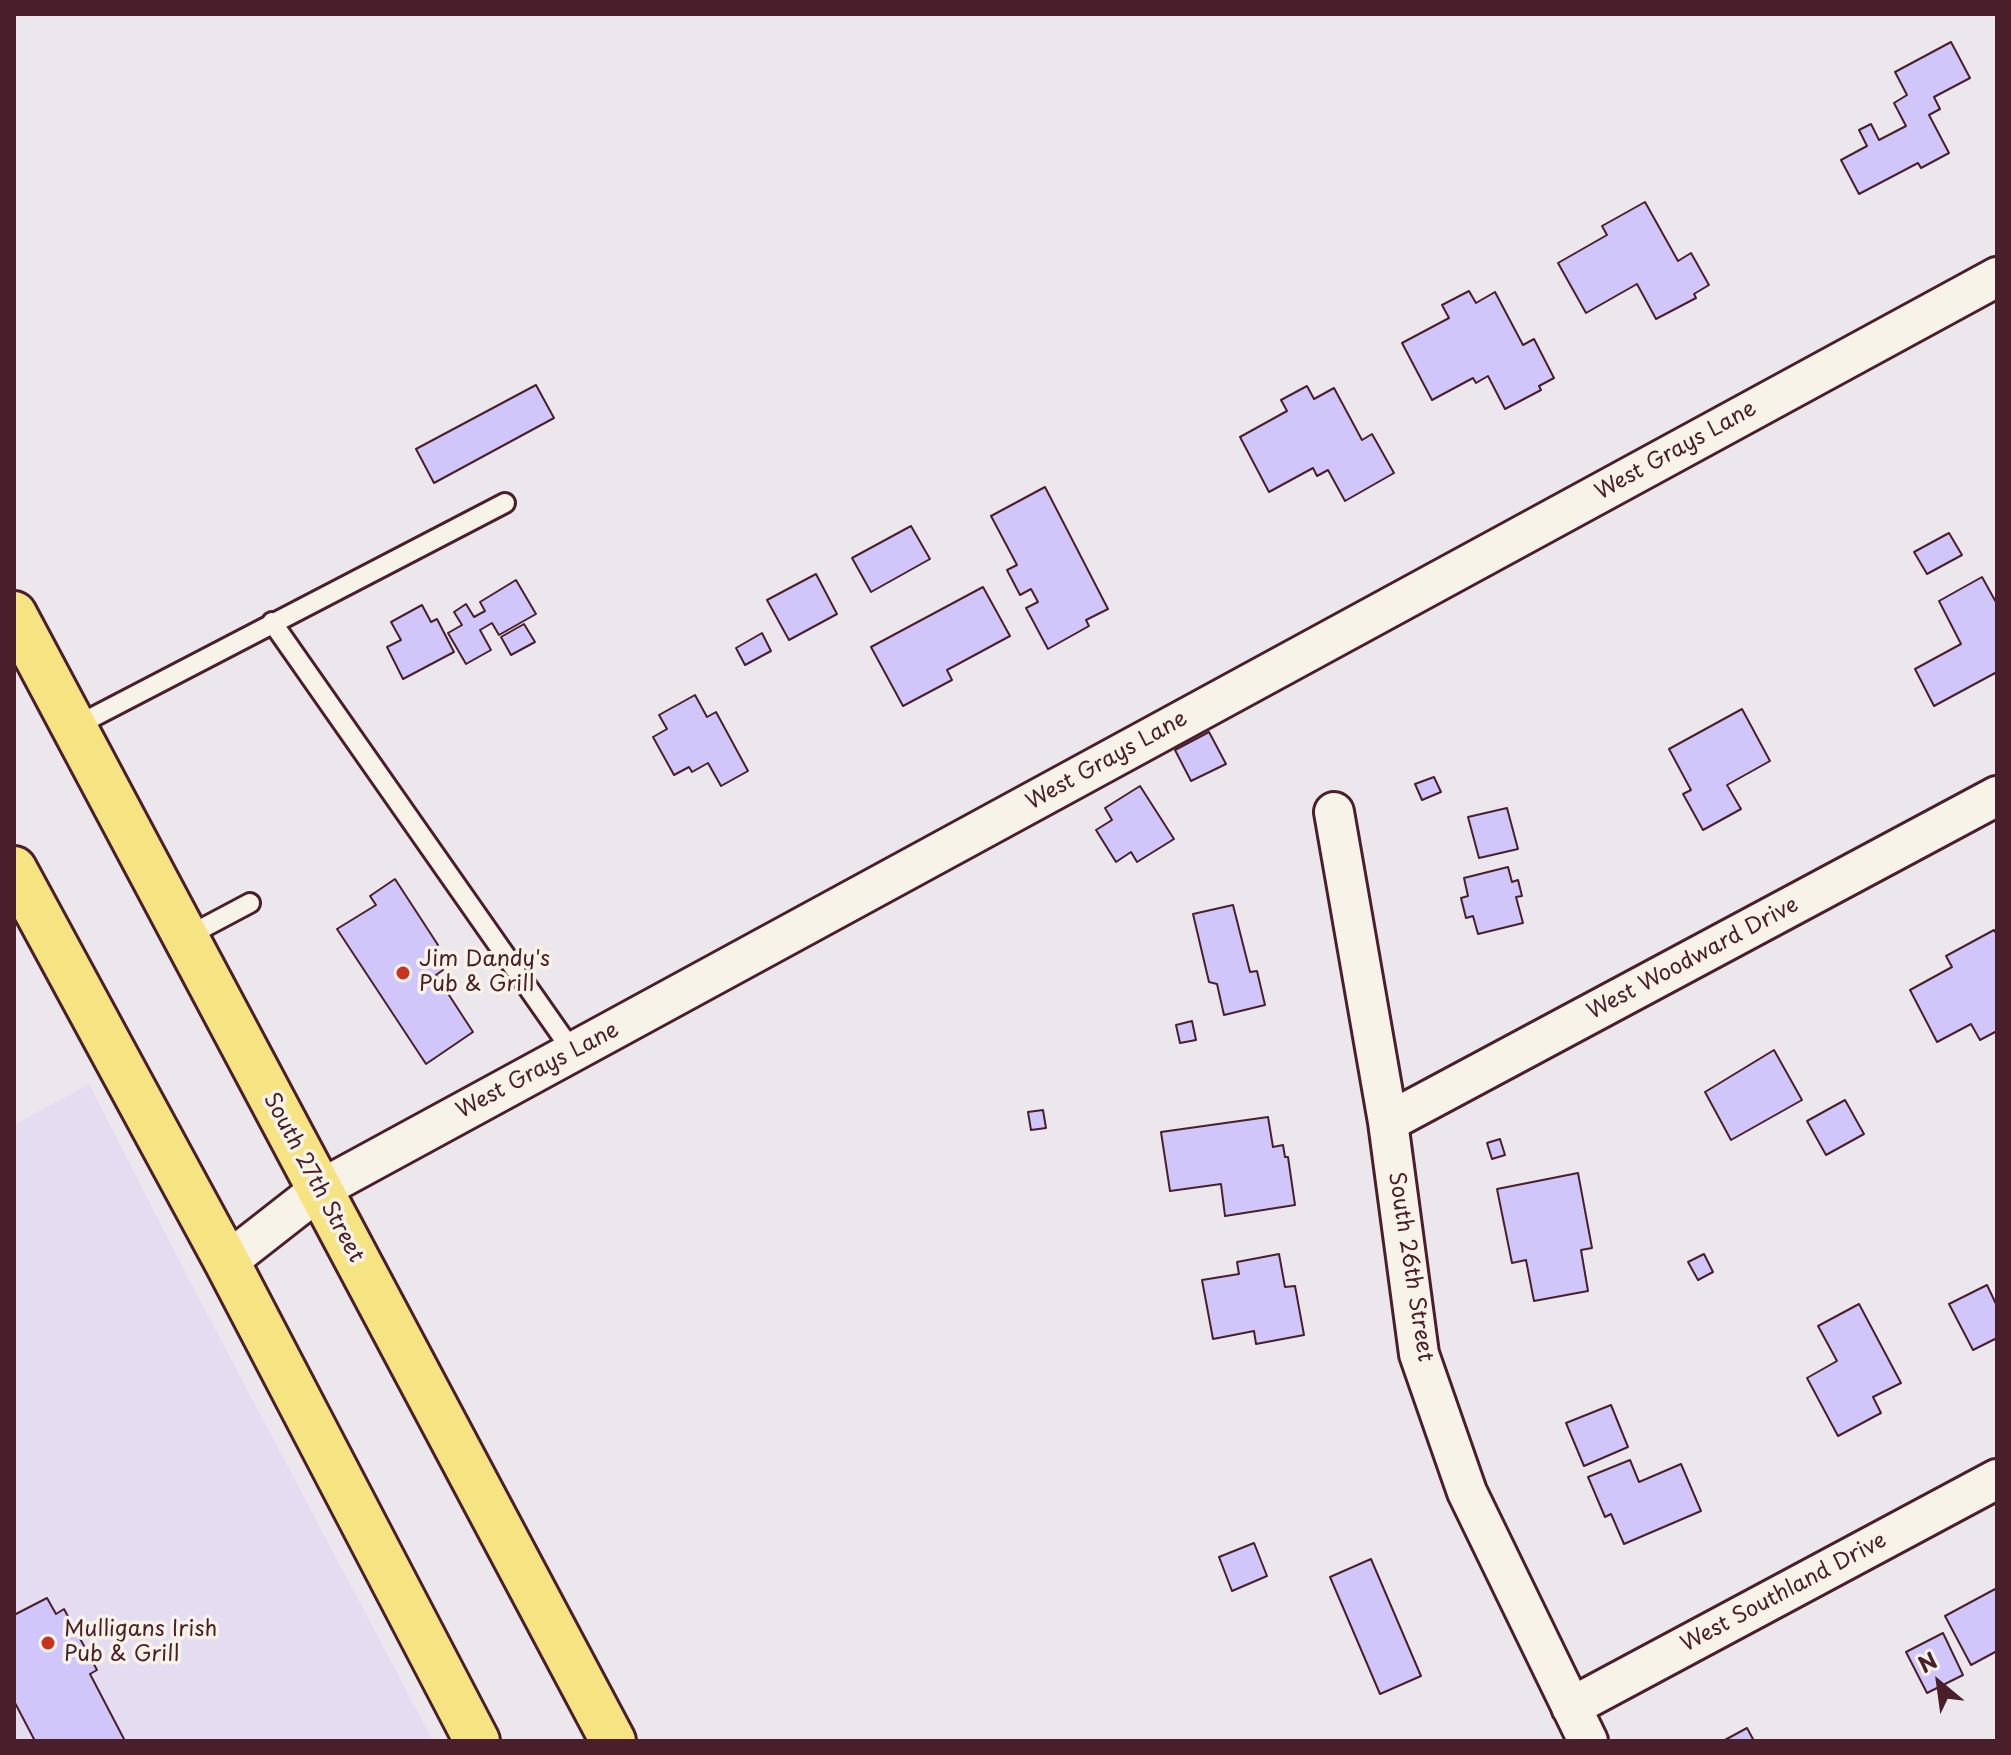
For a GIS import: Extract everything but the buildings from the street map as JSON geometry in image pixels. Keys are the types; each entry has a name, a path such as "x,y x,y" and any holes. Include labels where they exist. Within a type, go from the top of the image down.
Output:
{"main road":[{"name":"South 27th Street","path":"14,614 613,1741"},
{"path":"14,869 227,1262 477,1741"}],"street":[{"name":"West Grays Lane","path":"227,1262 319,1190 1997,277"},
{"name":"West Woodward Drive","path":"1388,1122 1997,796"},
{"name":"South 26th Street","path":"1334,812 1388,1122 1419,1354 1467,1492 1588,1741"},
{"name":"West Southland Drive","path":"1571,1707 1997,1479"}],"lane":[{"path":"74,727 505,503"},
{"path":"272,622 573,1052"},
{"path":"186,937 250,903"}],"shaded area":[{"path":"89,1084 433,1741 14,1741 14,1125"}],"place":[{"name":"Jim Dandy's Pub & Grill","path":"403,973"},
{"name":"Mulligans Irish Pub & Grill","path":"48,1643"}]}
